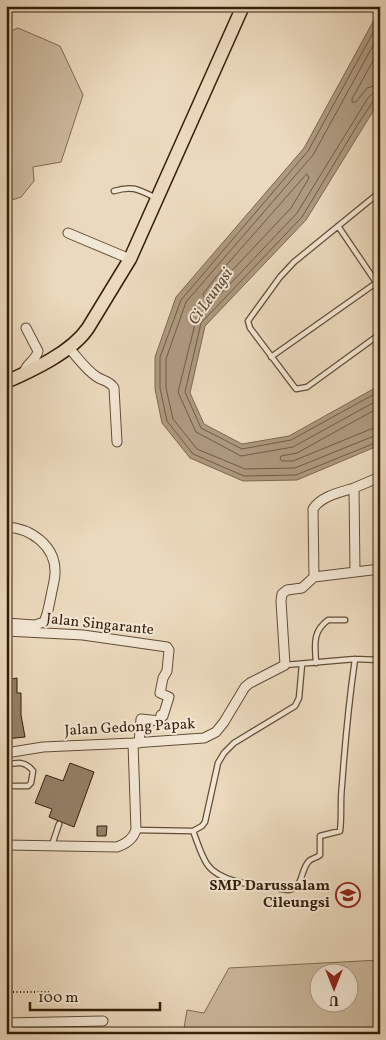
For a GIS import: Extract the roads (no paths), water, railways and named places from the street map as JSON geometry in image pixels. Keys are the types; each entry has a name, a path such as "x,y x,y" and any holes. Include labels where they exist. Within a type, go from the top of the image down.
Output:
{"main road":[{"path":"6,382 24,374 69,348 82,337 114,287 130,259 244,6"}],"street":[{"path":"68,233 130,259"},
{"path":"24,374 25,367 35,358 38,351 26,328"},
{"path":"69,348 90,372 112,384 117,442"},
{"path":"314,578 313,509 315,505 325,499 380,477"},
{"path":"354,488 355,572"},
{"path":"6,527 21,529 35,535 49,552 55,572 44,622 35,625 6,623"},
{"path":"285,665 282,594 287,590 302,588 314,578 380,569"},
{"name":"Jalan Singarante","path":"6,631 84,635 165,647 169,650 167,671 163,678 160,693 169,697 163,716 161,715 160,721 141,719 136,743"},
{"name":"Jalan Gedong Papak","path":"6,753 43,747 204,738 216,732 250,683 285,665"},
{"path":"6,845 117,847 130,840 136,830 136,743"},
{"path":"6,1023 103,1021"}],"lane":[{"path":"114,190 124,187 136,188 157,199"},
{"path":"380,192 294,262 280,277 248,321 250,328 296,389 304,389 380,334"},
{"path":"338,226 380,288"},
{"path":"271,357 376,282"},
{"path":"316,663 315,640 319,629 328,620 345,620"},
{"path":"285,665 355,659 380,660"},
{"path":"193,831 207,864 215,873 231,881 288,890 293,890 298,886 308,862 320,855 320,836 340,831 348,713 355,659"},
{"path":"136,830 193,831 202,826 205,822 218,763 224,753 234,743 297,702 302,664"},
{"path":"6,765 20,762 28,765 33,771 31,783 28,786 6,786"},
{"path":"51,846 59,824"}],"water":[{"name":"Ci Leungsi","path":"380,9 380,100 306,220 205,326 190,393 204,424 242,444 289,436 380,384 380,445 297,480 243,481 190,458 162,423 155,389 155,357 176,297 304,148"}],"place":[{"name":"SMP Darussalam Cileungsi","path":"348,895"}]}
